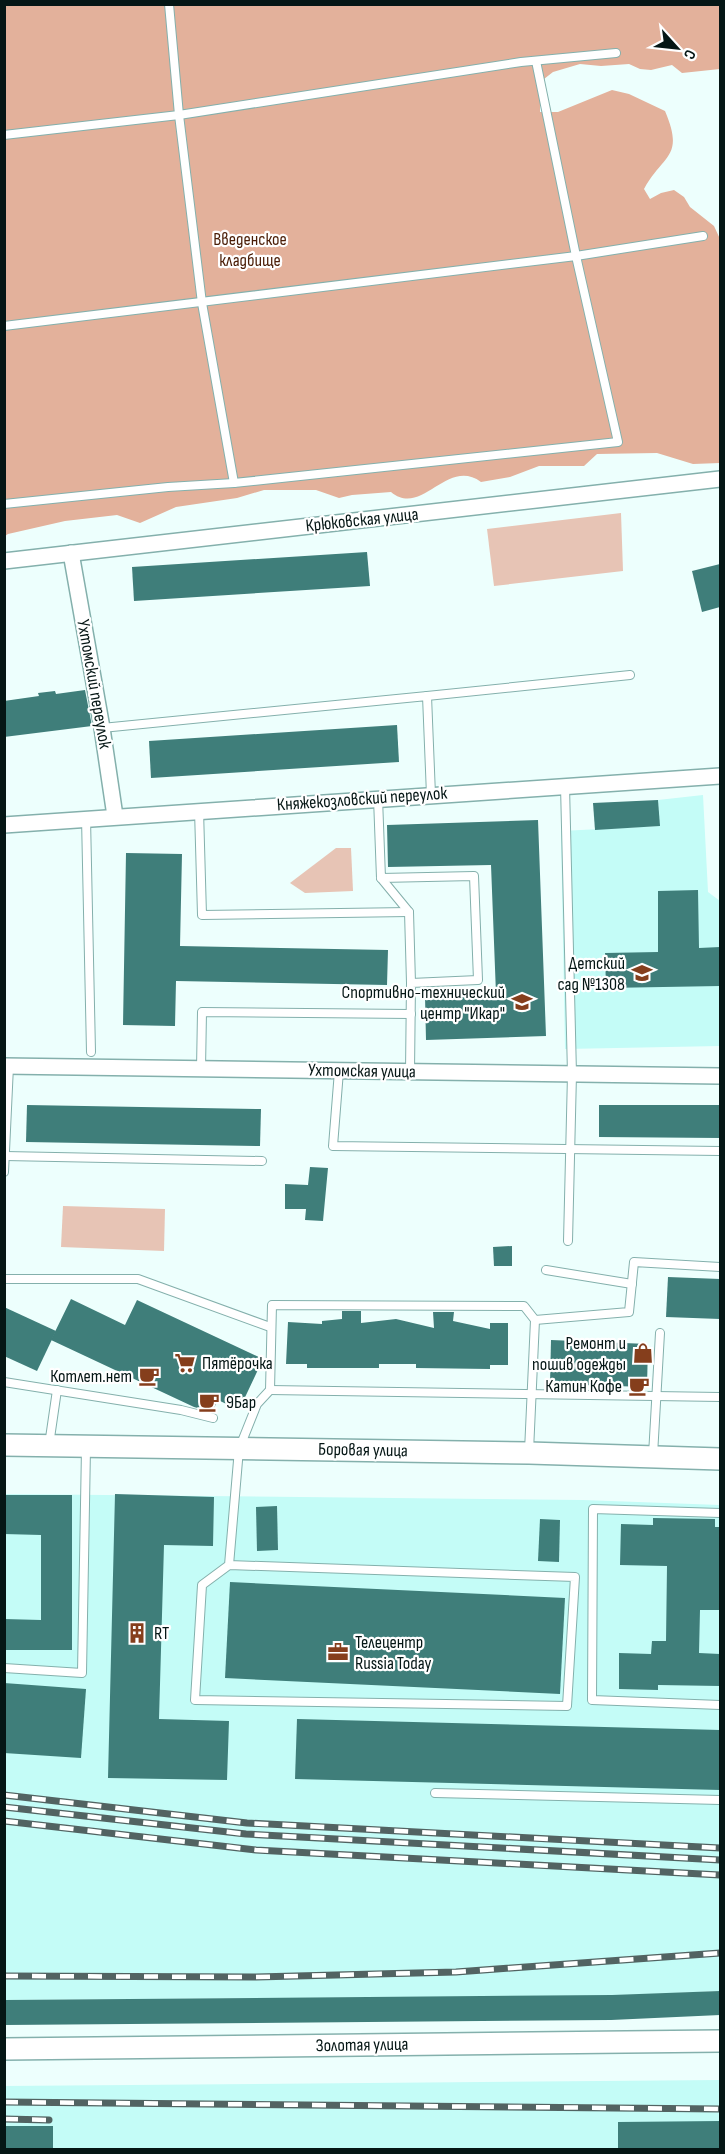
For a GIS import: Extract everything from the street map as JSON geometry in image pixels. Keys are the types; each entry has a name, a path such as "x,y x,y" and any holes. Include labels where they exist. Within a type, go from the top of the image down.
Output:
{"street":[{"name":"Крюковская улица","path":"4,561 720,479"},
{"name":"Ухтомский переулок","path":"71,553 115,816"},
{"name":"Княжекозловский переулок","path":"4,825 720,776"},
{"name":"Ухтомская улица","path":"6,1065 720,1076"},
{"name":"Боровая улица","path":"4,1445 529,1453 720,1459"},
{"name":"Золотая улица","path":"4,2049 720,2041"}],"lane":[{"path":"168,4 202,303 234,483"},
{"path":"4,135 179,115 536,61 616,53"},
{"path":"4,504 168,487 234,483 618,442 576,256 536,61"},
{"path":"4,326 576,256 703,236"},
{"path":"102,728 630,675"},
{"path":"427,696 431,795"},
{"path":"565,786 572,1074 568,1240"},
{"path":"378,798 381,878 409,912 410,1072"},
{"path":"199,810 202,915 409,912"},
{"path":"86,818 91,1052"},
{"path":"381,878 474,876 478,980 411,983"},
{"path":"201,1069 202,1012 411,1014"},
{"path":"4,1172 6,1065"},
{"path":"339,1071 333,1146 720,1151"},
{"path":"5,1156 262,1161"},
{"path":"535,1320 629,1312 634,1262 720,1267"},
{"path":"546,1270 632,1284"},
{"path":"4,1279 138,1279 270,1327"},
{"path":"229,1565 575,1577 567,1706 195,1700 202,1585 229,1565 239,1449 257,1404 270,1390 272,1305 524,1306 535,1320 529,1453"},
{"path":"653,1457 660,1334"},
{"path":"4,1382 181,1410 213,1418"},
{"path":"49,1446 57,1390"},
{"path":"270,1390 720,1397"},
{"path":"4,1668 82,1673 86,1446"},
{"path":"720,1513 593,1509 592,1700 720,1705"},
{"path":"435,1793 720,1800"}],"shaded area":[{"path":"621,513 623,571 494,586 487,529"},
{"name":"Детский сад №1308","path":"703,795 708,892 720,901 720,1046 565,1049 561,831 659,826 658,800"},
{"path":"336,848 351,848 353,891 305,893 290,883"},
{"path":"63,1206 165,1209 164,1251 61,1247"},
{"path":"5,1494 583,1500 720,1505 720,1991 612,1996 5,2000"},
{"path":"720,2080 720,2149 5,2149 4,2086"}],"green space":[{"name":"Введенское кладбище","path":"5,5 720,5 720,69 682,73 672,65 651,70 640,69 629,64 601,66 580,64 553,72 544,79 540,90 540,112 558,112 612,90 629,94 665,111 671,126 672,147 644,189 650,199 674,190 684,197 690,207 714,226 720,239 720,463 693,464 657,453 597,454 584,466 539,466 510,477 481,482 469,476 457,477 413,498 402,498 391,492 339,498 316,490 264,490 237,498 176,507 140,523 117,515 65,521 5,536"}],"building":[{"path":"367,552 370,586 134,601 132,567"},
{"path":"720,564 720,607 702,612 692,571"},
{"path":"85,690 92,726 4,737 4,701 39,696 38,693 55,691 56,694"},
{"path":"397,725 399,762 151,778 149,741"},
{"path":"658,800 660,826 595,830 593,803"},
{"path":"538,820 546,1036 426,1040 425,996 496,994 491,865 388,867 387,825"},
{"path":"126,853 182,854 180,946 388,950 387,985 176,981 175,1026 123,1025"},
{"path":"698,890 699,948 720,947 720,986 606,988 605,953 658,952 658,891"},
{"path":"27,1105 261,1109 260,1146 26,1142"},
{"path":"599,1105 720,1105 720,1138 599,1137"},
{"path":"310,1167 328,1168 323,1221 305,1220 306,1209 285,1209 285,1184 308,1185"},
{"path":"512,1246 512,1266 494,1266 493,1247"},
{"path":"668,1277 720,1279 720,1319 666,1317"},
{"path":"71,1299 125,1325 137,1300 263,1359 239,1410 218,1400 212,1412 194,1407 51,1340"},
{"path":"4,1307 56,1331 37,1371 4,1356"},
{"path":"342,1311 361,1311 361,1323 396,1319 434,1328 433,1312 454,1312 453,1321 490,1329 490,1323 508,1323 508,1365 490,1365 490,1369 416,1368 416,1364 379,1364 379,1368 307,1368 307,1364 286,1364 288,1322 322,1324 322,1321 342,1319"},
{"path":"551,1340 648,1344 647,1387 550,1384"},
{"name":"RT","path":"115,1494 214,1497 213,1546 164,1545 159,1719 229,1721 227,1780 108,1778"},
{"path":"4,1495 72,1495 72,1650 4,1650 4,1619 41,1620 41,1535 4,1534"},
{"path":"277,1506 278,1550 257,1551 256,1507"},
{"path":"653,1518 715,1519 715,1527 720,1527 720,1610 700,1610 699,1653 720,1654 720,1686 658,1685 658,1690 619,1689 619,1653 651,1654 652,1641 666,1641 667,1566 620,1565 621,1524 653,1525"},
{"path":"540,1519 560,1520 559,1562 538,1561"},
{"path":"230,1582 565,1598 560,1694 225,1678"},
{"path":"4,1683 86,1689 81,1758 4,1753"},
{"path":"297,1719 720,1730 720,1790 295,1779"},
{"path":"720,1991 720,2015 611,2020 4,2025 4,2000 612,1995"},
{"path":"720,2121 720,2150 618,2150 618,2122"},
{"path":"4,2126 53,2126 53,2150 4,2150"}],"railway":[{"path":"4,1795 247,1823 720,1848"},
{"path":"4,1807 246,1834 720,1860"},
{"path":"4,1821 256,1850 720,1875"},
{"path":"4,1976 256,1977 456,1972 720,1953"},
{"path":"4,2102 720,2109"},
{"path":"4,2119 49,2120"}],"place":[{"name":"Детский сад №1308","path":"642,973"},
{"name":"Спортивно-технический центр \"Икар\"","path":"522,1002"},
{"name":"Ремонт и пошив одежды","path":"643,1353"},
{"name":"Пятёрочка","path":"185,1363"},
{"name":"Котлет.нет","path":"149,1376"},
{"name":"Катин Кофе","path":"639,1386"},
{"name":"9Бар","path":"209,1402"},
{"name":"RT","path":"137,1633"},
{"name":"Телецентр Russia Today","path":"338,1652"}]}
